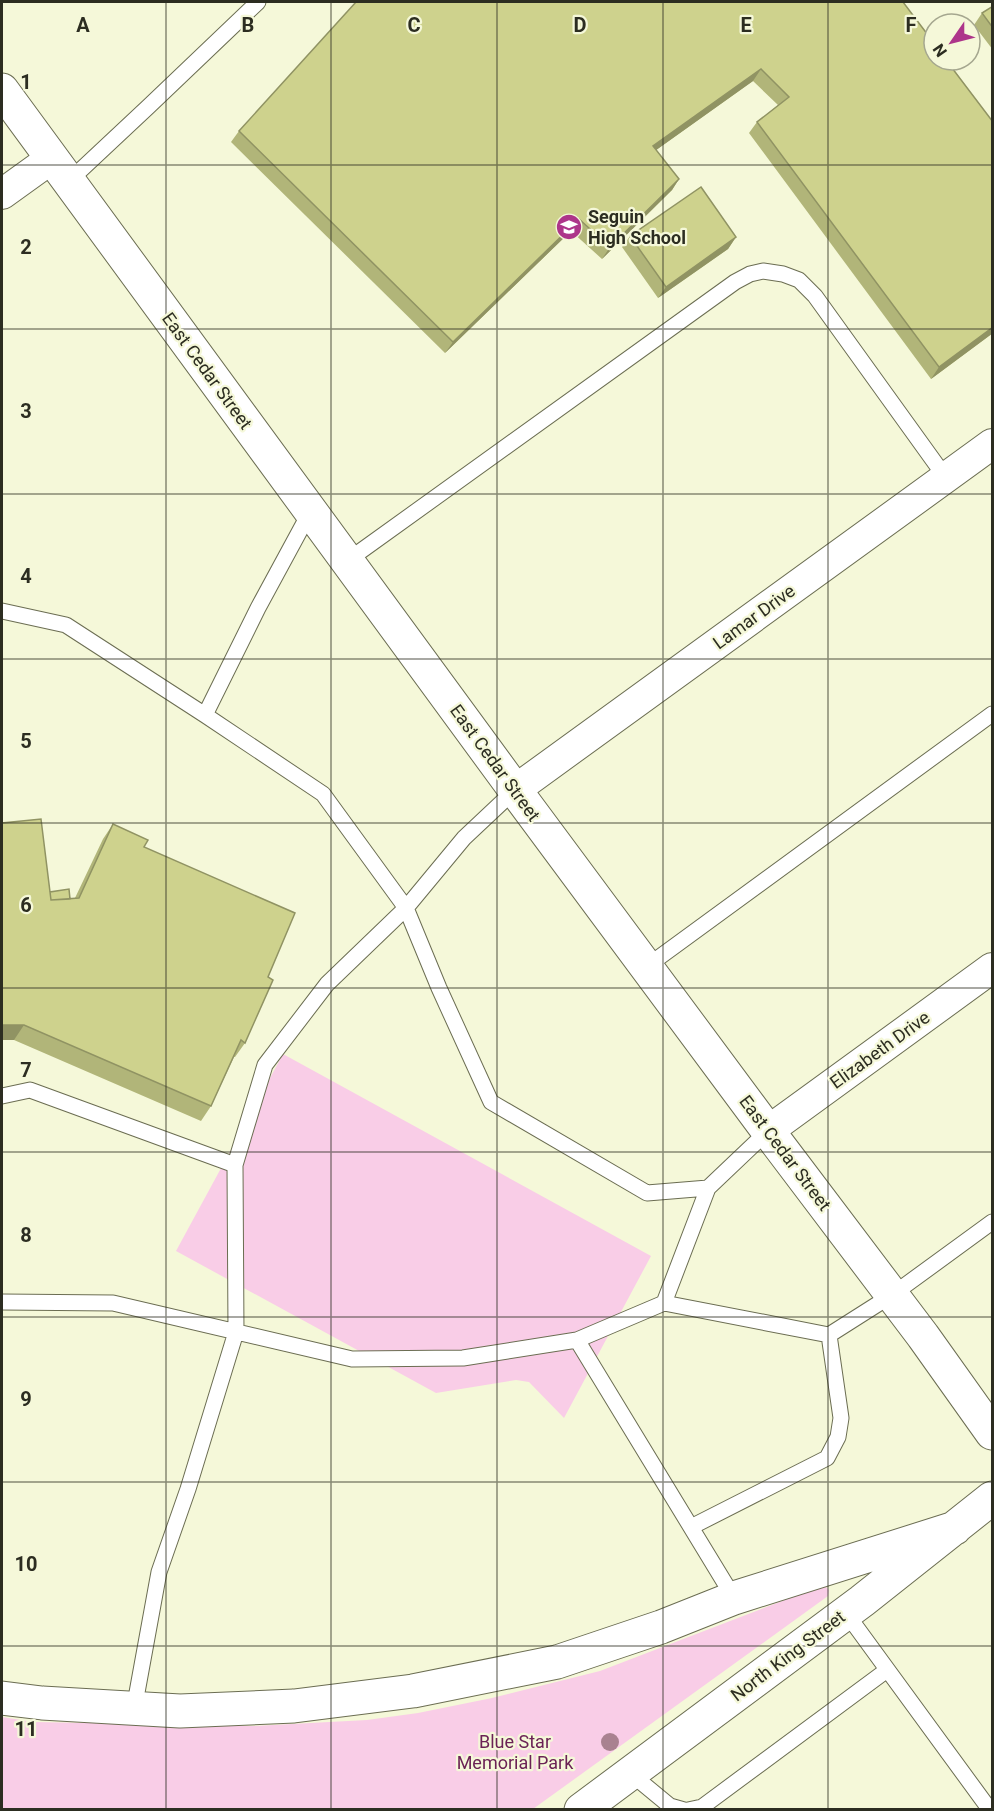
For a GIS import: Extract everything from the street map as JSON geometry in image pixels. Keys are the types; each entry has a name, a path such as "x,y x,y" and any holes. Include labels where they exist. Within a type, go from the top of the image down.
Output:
{"street":[{"name":"East Cedar Street","path":"2,90 515,790 993,1433"},
{"path":"2,194 60,169"},
{"name":"Lamar Drive","path":"515,790 993,444"},
{"name":"Elizabeth Drive","path":"768,1131 993,968"},
{"name":"North King Street","path":"581,1809 846,1613 993,1498"},
{"path":"2,1698 42,1703 180,1711 294,1706 413,1691 557,1662 661,1627 734,1598 955,1528"}],"lane":[{"path":"60,169 148,107 258,2"},
{"path":"347,561 735,282 750,274 763,271 783,274 799,280 815,296 946,478"},
{"path":"205,715 258,608 310,512"},
{"path":"2,611 66,625 323,794 406,908 439,988 491,1102 647,1193 708,1188"},
{"path":"646,967 993,714"},
{"path":"134,1708 159,1572 188,1489 236,1332 235,1166 265,1065 327,984 406,908 464,838 515,790"},
{"path":"2,1096 30,1090 235,1166"},
{"path":"664,1303 708,1188 768,1131"},
{"path":"2,1302 113,1303 352,1359 463,1358 577,1340 664,1303 829,1335 892,1295 993,1222"},
{"path":"691,1527 827,1458 838,1437 842,1418 829,1335"},
{"path":"577,1340 734,1598"},
{"path":"846,1613 990,1809"},
{"path":"630,1773 670,1806 686,1809 702,1807 887,1670"}],"green space":[{"path":"283,1054 651,1256 564,1418 529,1382 516,1380 436,1393 176,1251"},
{"name":"Blue Star Memorial Park","path":"821,1586 829,1590 828,1596 533,1809 2,1809 2,1717 34,1722 254,1726 367,1720 418,1713 492,1698 600,1671"}],"building":[{"path":"356,2 903,2 922,27 922,72 955,72 993,122 993,327 939,367 757,122 789,97 761,69 653,146 679,179 610,247 579,219 453,342 239,131"},
{"path":"993,6 993,28 982,13"},
{"path":"701,187 736,237 666,287 630,236"},
{"path":"41,819 51,900 79,898 113,824 148,840 144,847 295,913 268,977 273,980 245,1043 241,1040 211,1106 24,1025 2,1025 2,823"},
{"path":"69,889 70,899 51,900 50,892"}],"place":[{"name":"Seguin High School","path":"569,227"}]}
